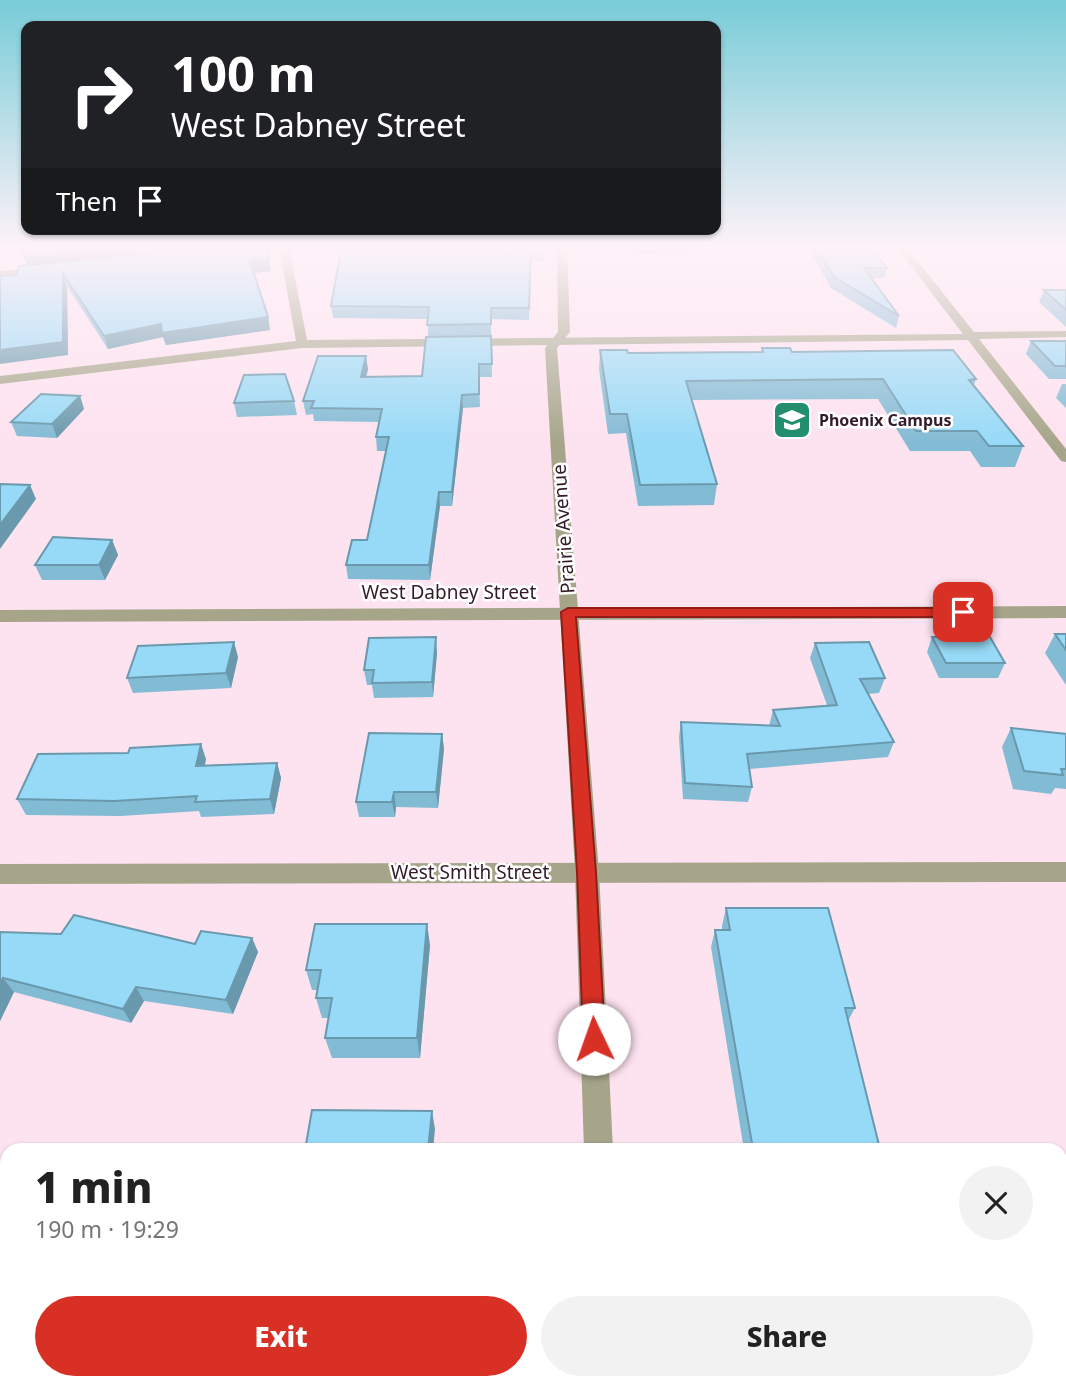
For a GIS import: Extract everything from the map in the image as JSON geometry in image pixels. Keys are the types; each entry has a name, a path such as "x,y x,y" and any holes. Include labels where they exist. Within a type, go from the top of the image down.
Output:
{"street":[{"path":"296,314 302,344"},
{"name":"Prairie Avenue","path":"564,314 564,332 551,348 587,872 599,1143"},
{"path":"954,314 976,346 1066,458"},
{"path":"1,381 302,344 1066,334"},
{"name":"West Dabney Street","path":"0,617 568,612 1066,612"},
{"name":"West Smith Street","path":"0,874 1066,872"}],"building":[{"path":"0,314 63,314 63,342 0,350"},
{"path":"89,314 267,314 268,317 162,333 161,324 104,336"},
{"path":"428,314 491,314 491,324 427,325"},
{"path":"491,336 492,364 479,364 479,394 462,395 452,492 439,492 429,565 346,565 352,540 367,540 389,437 376,437 382,409 311,408 314,401 303,401 318,356 366,356 361,377 422,376 426,337"},
{"path":"1031,341 1066,341 1066,366 1055,366"},
{"path":"762,348 790,348 792,352 953,350 976,379 969,380 1023,446 989,446 977,431 916,431 883,379 686,381 717,484 640,485 627,414 610,414 600,350 627,350 628,353 763,352"},
{"path":"285,374 294,401 234,403 244,375"},
{"path":"41,394 80,396 52,424 11,422"},
{"path":"0,484 30,485 0,525"},
{"path":"53,537 112,540 99,565 35,565"},
{"path":"1055,634 1066,634 1066,650"},
{"path":"436,637 432,682 372,683 374,670 364,670 369,638"},
{"path":"932,637 990,637 1005,663 946,663"},
{"path":"234,642 226,673 127,678 138,646"},
{"path":"869,642 885,678 860,679 894,742 747,754 752,787 685,783 681,722 780,726 773,710 837,705 815,643"},
{"path":"1011,728 1066,734 1066,769 1061,769 1063,775 1024,771"},
{"path":"369,733 442,734 436,792 394,792 392,802 356,802"},
{"path":"201,744 196,766 277,763 270,799 195,802 197,796 114,801 17,799 38,754 128,753 130,748"},
{"path":"726,908 828,908 855,1008 845,1008 879,1143 752,1143 715,930 730,930"},
{"path":"74,915 195,944 201,931 252,938 226,1000 136,987 123,1009 3,978 0,984 0,932 61,934"},
{"path":"315,924 427,924 417,1038 325,1038 332,998 316,998 321,970 306,970"},
{"path":"312,1110 432,1111 429,1143 306,1143"}],"place":[{"name":"Phoenix Campus","path":"792,420"}],"route":[{"path":"594,1039 587,872 568,612 963,612"}]}
